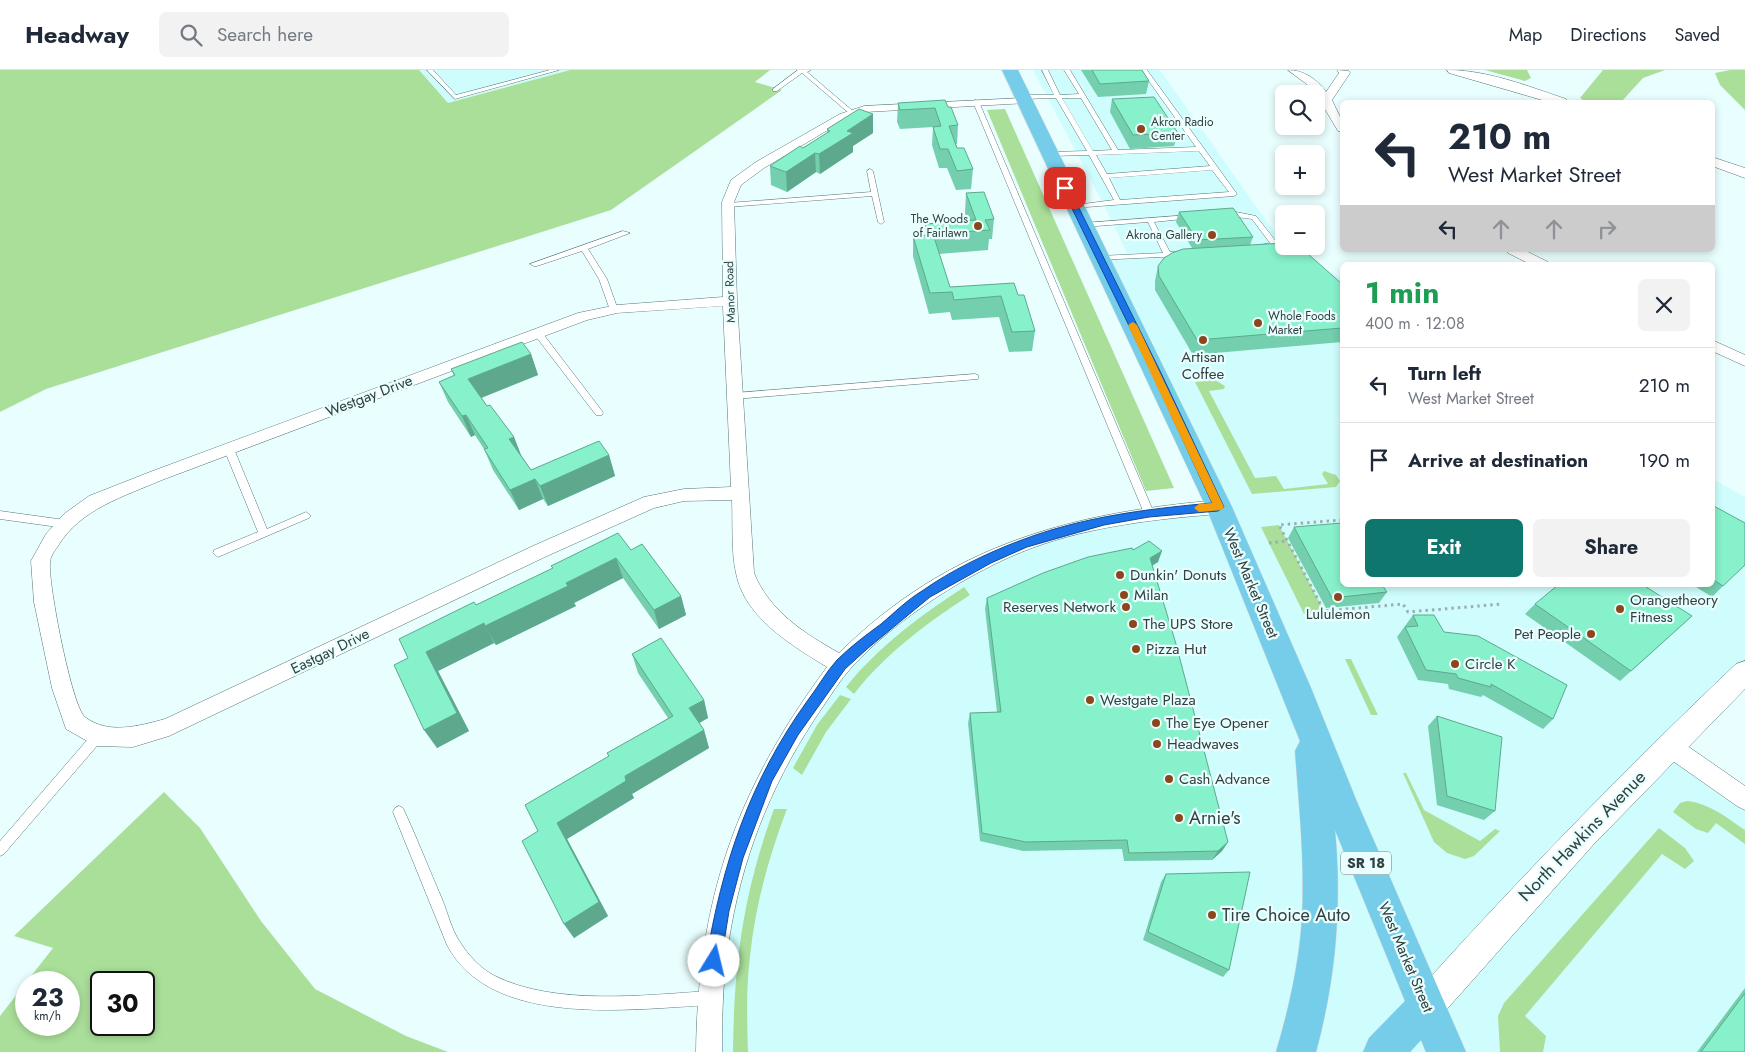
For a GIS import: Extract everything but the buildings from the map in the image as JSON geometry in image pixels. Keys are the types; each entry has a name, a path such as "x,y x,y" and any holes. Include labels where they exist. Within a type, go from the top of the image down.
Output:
{"main road":[{"name":"West Market Street","path":"1010,70 1022,99 1156,373 1218,507 1446,1052"},
{"path":"1296,1052 1309,1007 1316,966 1320,919 1320,859 1308,719"},
{"path":"1383,1052 1427,1006"}],"street":[{"path":"1293,70 1317,88 1326,100 1340,126"},
{"path":"1326,100 1344,73 1342,70"},
{"path":"1454,70 1555,100"},
{"name":"Manor Road","path":"841,665 798,640 772,618 749,587 745,573 730,301 728,205 735,183 760,165 844,116 864,109 1022,99"},
{"path":"1715,162 1745,173"},
{"path":"1517,252 1538,262"},
{"name":"Westgay Drive","path":"40,561 52,538 65,524 95,501 537,332 583,316 614,310 730,301"},
{"path":"1715,346 1745,361"},
{"name":"Eastgay Drive","path":"40,561 44,602 62,688 74,722 98,736 133,737 169,727 540,551 650,502 684,496 740,493"},
{"path":"709,1052 710,998 722,911 736,858 751,814 766,778 793,731 841,665 890,621 926,594 987,560 1052,534 1104,521 1149,513 1218,507"},
{"name":"North Hawkins Avenue","path":"1427,1006 1500,922 1668,745 1745,672"},
{"path":"1668,745 1745,799"}],"lane":[{"path":"430,70 456,97 556,70"},
{"path":"775,90 802,70 808,70"},
{"path":"802,70 852,113"},
{"path":"1045,70 1118,202"},
{"path":"1067,70 1116,152"},
{"path":"1075,207 1234,194 1144,70"},
{"path":"1022,99 1081,96"},
{"path":"976,102 1149,513"},
{"path":"1050,154 1201,149"},
{"path":"1105,176 1214,168"},
{"path":"870,171 881,222"},
{"path":"728,205 874,194"},
{"path":"1217,215 1236,214 1254,218 1274,244 1259,248"},
{"path":"1084,225 1198,216"},
{"path":"1150,220 1168,255"},
{"path":"534,264 626,233"},
{"path":"584,248 603,279 614,310"},
{"path":"1099,258 1186,254"},
{"path":"537,332 599,413"},
{"path":"735,396 975,377"},
{"path":"229,449 264,534"},
{"path":"0,515 65,524"},
{"path":"218,553 306,516"},
{"path":"0,850 98,736"},
{"path":"399,812 454,945 470,964 488,979 537,996 582,1001 632,1002 710,998"}],"path":[{"path":"1340,520 1279,525 1324,611 1403,604 1408,612 1502,604"},
{"path":"1269,543 1287,541"}],"shaded area":[{"path":"419,70 570,70 448,103"},
{"path":"1033,70 1160,70 1275,233 1275,255 1300,255 1340,278 1340,587 1715,587 1715,480 1745,497 1745,669 1669,745 1745,799 1745,1052 709,1052 736,858 841,665 926,594 1052,534 1218,507 1101,260 1129,258 1106,209"}],"green space":[{"path":"0,70 419,70 448,103 570,70 770,70 755,82 782,90 611,210 46,389 0,412"},
{"path":"1485,70 1527,70 1531,78 1525,81"},
{"path":"1603,70 1665,70 1643,78 1623,100 1583,100 1580,98"},
{"path":"1745,70 1745,110 1720,85 1715,73"},
{"path":"1005,109 1174,488 1146,491 987,110"},
{"path":"1215,380 1225,386 1224,389 1209,391 1255,478 1276,476 1284,489 1328,484 1322,474 1324,471 1336,475 1340,481 1336,487 1252,494 1195,382"},
{"path":"1279,525 1324,611 1304,614 1261,527"},
{"path":"964,587 970,595 893,652 854,694 846,687 872,658 901,632"},
{"path":"1345,659 1351,659 1378,715 1371,715"},
{"path":"840,695 851,699 826,732 802,775 793,768 817,725"},
{"path":"1403,773 1406,773 1424,810 1480,841 1495,829 1500,831 1474,856 1465,859 1447,853 1434,842"},
{"path":"164,792 200,828 261,921 315,989 406,1036 448,1052 0,1052 0,1016 15,997 15,1036 80,1036 80,971 35,971 53,948 14,936"},
{"path":"1687,801 1710,808 1745,830 1745,844 1716,823 1708,833 1696,829 1673,812 1680,803"},
{"path":"774,809 787,809 774,845 755,919 747,992 748,1052 733,1052 735,988 742,929 763,840"},
{"path":"1659,828 1685,848 1694,861 1685,869 1662,854 1525,1016 1546,1036 1543,1052 1500,1052 1498,1016 1504,1003"}],"slow traffic":[{"path":"1133,325 1218,507 1199,508"}],"place":[{"name":"Akron Radio Center","path":"1141,129"},
{"name":"The Woods of Fairlawn","path":"978,226"},
{"name":"Akrona Gallery","path":"1212,235"},
{"name":"Whole Foods Market","path":"1258,323"},
{"name":"Artisan Coffee","path":"1203,340"},
{"name":"Dunkin' Donuts","path":"1120,575"},
{"name":"Milan","path":"1124,595"},
{"name":"Lululemon","path":"1338,597"},
{"name":"Reserves Network","path":"1126,607"},
{"name":"Orangetheory Fitness","path":"1620,609"},
{"name":"The UPS Store","path":"1133,624"},
{"name":"Pet People","path":"1591,634"},
{"name":"Pizza Hut","path":"1136,649"},
{"name":"Circle K","path":"1455,664"},
{"name":"Westgate Plaza","path":"1090,700"},
{"name":"The Eye Opener","path":"1156,723"},
{"name":"Headwaves","path":"1157,744"},
{"name":"Cash Advance","path":"1169,779"},
{"name":"Arnie's","path":"1179,818"},
{"name":"Tire Choice Auto","path":"1212,915"}],"route":[{"path":"714,961 722,911 736,858 766,778 793,731 841,665 862,645 926,594 987,560 1023,544 1052,534 1104,521 1149,513 1218,507 1156,373 1065,188"}]}
